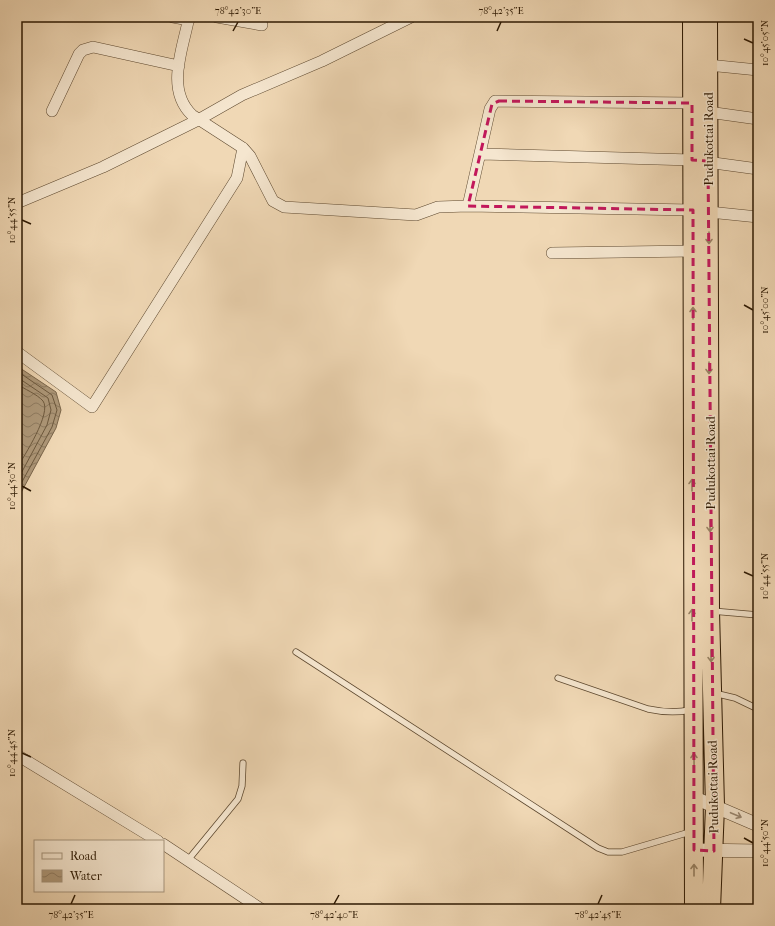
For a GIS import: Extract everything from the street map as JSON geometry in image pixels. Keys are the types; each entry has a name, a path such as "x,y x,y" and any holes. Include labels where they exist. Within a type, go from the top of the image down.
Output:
{"highway":[{"name":"Pudukottai Road","path":"692,17 692,103 700,160 710,403 711,692 715,806 712,909"},
{"name":"Pudukottai Road","path":"700,160 708,112 708,17"},
{"name":"Pudukottai Road","path":"694,909 695,798 691,404 693,251 701,211"},
{"path":"691,404 710,403"}],"street":[{"path":"173,17 189,18 179,66 177,87 183,104 198,120 243,148 250,156 273,201 284,207 416,216 438,207 468,206 701,211 758,217"},
{"path":"217,17 262,25"},
{"path":"17,203 103,168 198,120 242,95 322,61 411,17"},
{"path":"52,111 79,54 87,48 93,47 179,66"},
{"path":"708,65 758,70"},
{"path":"468,206 490,109 495,101 692,103"},
{"path":"708,112 758,119"},
{"path":"17,352 92,407 237,178 243,148"},
{"path":"481,154 700,160 758,169"},
{"path":"552,253 693,251"},
{"path":"17,755 156,840"},
{"path":"695,798 758,825"},
{"path":"164,845 261,909"},
{"path":"694,850 758,852"}],"lane":[{"path":"710,611 758,615"},
{"path":"296,652 598,848 608,852 622,852 695,831"},
{"path":"558,678 648,709 662,712 682,712 693,709"},
{"path":"711,692 736,698 758,709"},
{"path":"188,860 238,800 242,786 243,763"}],"highlighted area":[{"path":"499,101 692,103 692,160 708,161 714,851 694,850 693,210 468,206 492,104"}],"water":[{"path":"17,366 56,392 61,410 56,428 17,500"}]}
